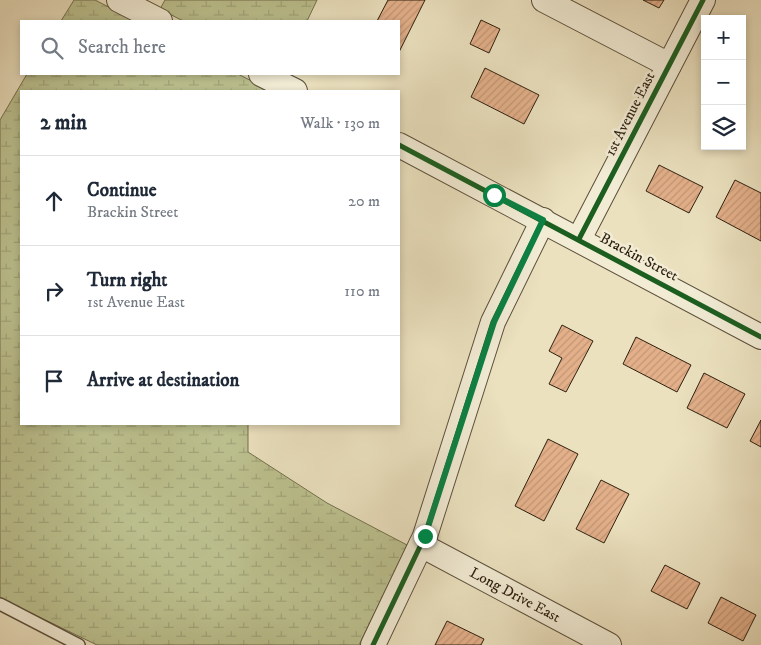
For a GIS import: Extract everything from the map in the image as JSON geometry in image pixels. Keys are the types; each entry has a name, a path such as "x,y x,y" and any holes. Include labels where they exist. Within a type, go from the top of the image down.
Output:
{"street":[{"path":"119,0 158,20"},
{"path":"544,0 669,65"},
{"name":"1st Avenue East","path":"579,239 703,0"},
{"path":"263,75 293,90"},
{"name":"Brackin Street","path":"400,146 761,336"},
{"path":"373,645 421,545 494,322 543,220"},
{"name":"Long Drive East","path":"421,545 609,645"}],"lane":[{"path":"0,604 79,645"}],"green space":[{"path":"74,0 95,0 134,20 62,20"},
{"path":"165,0 317,0 307,20 181,20 160,9"},
{"path":"26,75 240,75 269,90 20,90 20,425 248,425 248,452 327,503 407,545 359,645 97,645 0,598 0,120"}],"building":[{"path":"388,0 425,0 400,50 400,20 378,20"},
{"path":"643,0 664,0 659,8"},
{"path":"481,20 500,29 489,53 470,44"},
{"path":"485,68 539,95 524,124 471,97"},
{"path":"659,165 703,187 689,213 646,191"},
{"path":"735,180 761,193 761,241 716,217"},
{"path":"562,325 593,341 566,392 549,384 562,358 549,351"},
{"path":"636,337 691,365 677,392 623,364"},
{"path":"704,373 745,394 727,428 687,408"},
{"path":"761,420 761,447 750,441"},
{"path":"548,439 578,454 544,521 515,506"},
{"path":"601,480 629,494 604,543 576,529"},
{"path":"665,565 700,583 687,609 651,591"},
{"path":"721,597 756,615 743,641 708,623"},
{"path":"447,621 484,639 481,645 435,645"}],"cycle path":[{"path":"579,239 703,0"},
{"path":"400,146 761,337"},
{"path":"373,645 425,536 493,322 543,220"}],"route":[{"path":"425,536 494,322 543,220 494,195"}]}
